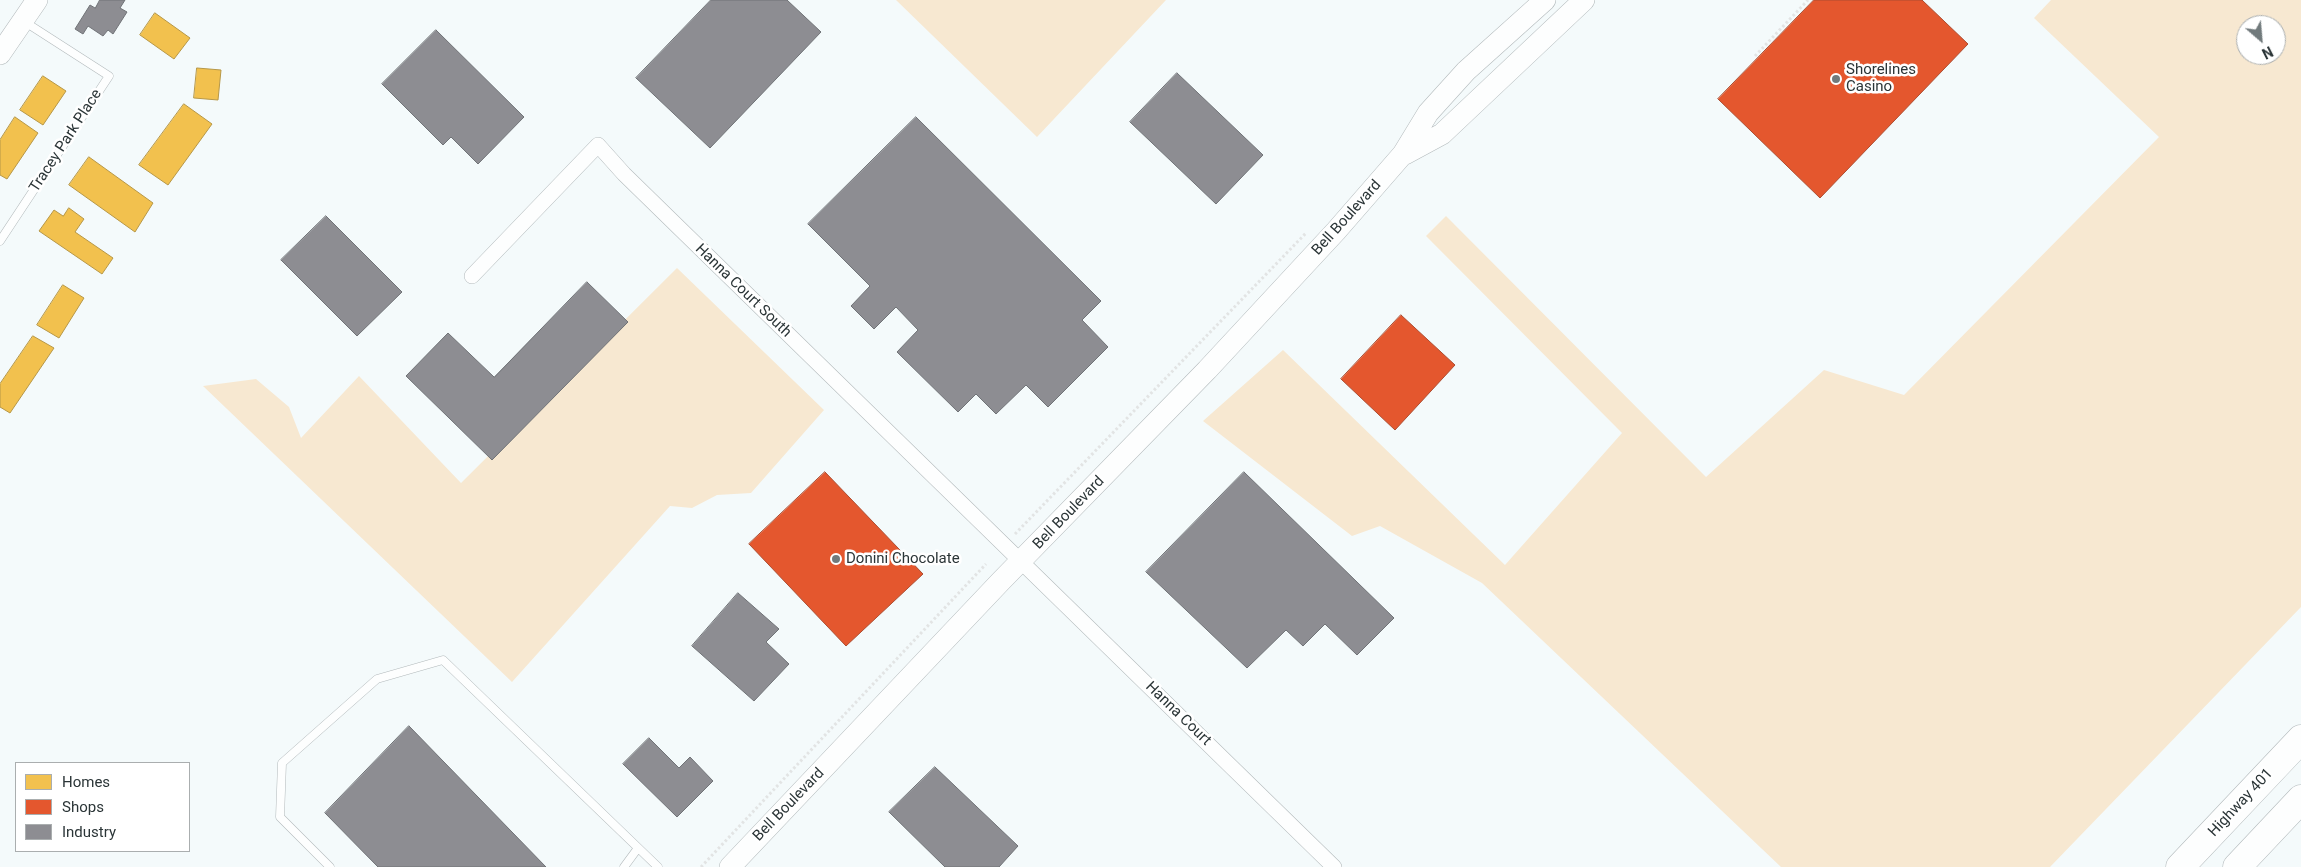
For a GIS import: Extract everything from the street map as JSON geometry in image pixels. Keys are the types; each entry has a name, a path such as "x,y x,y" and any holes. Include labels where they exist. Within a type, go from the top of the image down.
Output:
{"highway":[{"name":"Highway 401","path":"2180,867 2301,739"},
{"path":"2238,867 2301,800"}],"main road":[{"path":"0,54 37,0"},
{"name":"Bell Boulevard","path":"730,867 1020,562 1207,370 1336,232 1403,154 1428,113 1466,71 1545,0"},
{"name":"Bell Boulevard","path":"1403,154 1442,134 1584,0"}],"street":[{"name":"Hanna Court South","path":"472,276 598,145 624,174 1020,562"},
{"name":"Hanna Court","path":"1020,562 1334,867"}],"lane":[{"name":"Tracey Park Place","path":"0,241 109,76 23,21"},
{"path":"330,867 280,817 282,763 377,679 443,660 658,867"},
{"path":"624,867 638,848"}],"path":[{"path":"1755,56 1808,0"},
{"path":"1014,534 1308,231"},
{"path":"701,867 986,564"}],"shaded area":[{"path":"896,0 1166,0 1037,137"},
{"path":"2051,0 2301,0 2301,607 2050,867 1781,867 1482,583 1380,526 1352,536 1203,421 1283,350 1505,565 1622,433 1426,236 1446,216 1706,477 1824,370 1904,395 2159,137 2034,18"},
{"path":"677,268 824,410 751,493 717,495 692,508 670,506 512,682 203,386 256,379 289,407 301,438 359,376 461,483"}],"building: Homes":[{"path":"155,13 190,38 174,59 140,35"},
{"path":"197,68 221,70 218,100 194,98"},
{"path":"43,76 66,91 43,125 20,110"},
{"path":"184,104 212,124 168,185 139,165"},
{"path":"15,117 38,133 7,179 0,175 0,140"},
{"path":"89,157 153,203 135,232 69,185"},
{"path":"69,208 84,219 75,232 113,258 102,274 39,231 54,210 63,216"},
{"path":"63,285 84,298 59,338 37,325"},
{"path":"33,336 54,348 10,413 0,407 0,384"}],"building: Shops":[{"name":"Shorelines Casino","path":"1814,0 1922,0 1968,44 1820,198 1718,99"},
{"path":"1401,315 1455,365 1395,430 1341,379"},
{"name":"Donini Chocolate","path":"825,472 923,574 846,646 749,544"}],"building: Industry":[{"path":"100,0 125,0 120,8 127,12 113,34 108,30 103,36 88,26 83,34 75,29 90,5 95,8"},
{"path":"711,0 787,0 821,32 710,148 636,78"},
{"path":"436,30 524,117 478,164 451,137 443,145 382,84"},
{"path":"1177,73 1263,155 1216,204 1130,122"},
{"path":"916,117 1101,301 1082,320 1108,347 1048,407 1026,385 996,414 976,394 958,412 897,352 918,330 896,307 874,329 851,306 870,286 808,224"},
{"path":"326,216 402,292 357,336 281,260"},
{"path":"587,282 628,322 492,460 406,376 448,333 494,377"},
{"path":"1244,472 1394,618 1357,655 1325,624 1303,646 1286,630 1247,668 1146,572"},
{"path":"738,593 779,629 766,642 789,664 754,701 692,646"},
{"path":"409,726 546,867 378,867 325,813"},
{"path":"649,738 679,768 690,757 713,781 677,817 623,764"},
{"path":"935,767 1018,846 999,867 945,867 889,812"}],"place":[{"name":"Shorelines Casino","path":"1836,79"},
{"name":"Donini Chocolate","path":"836,559"}]}
